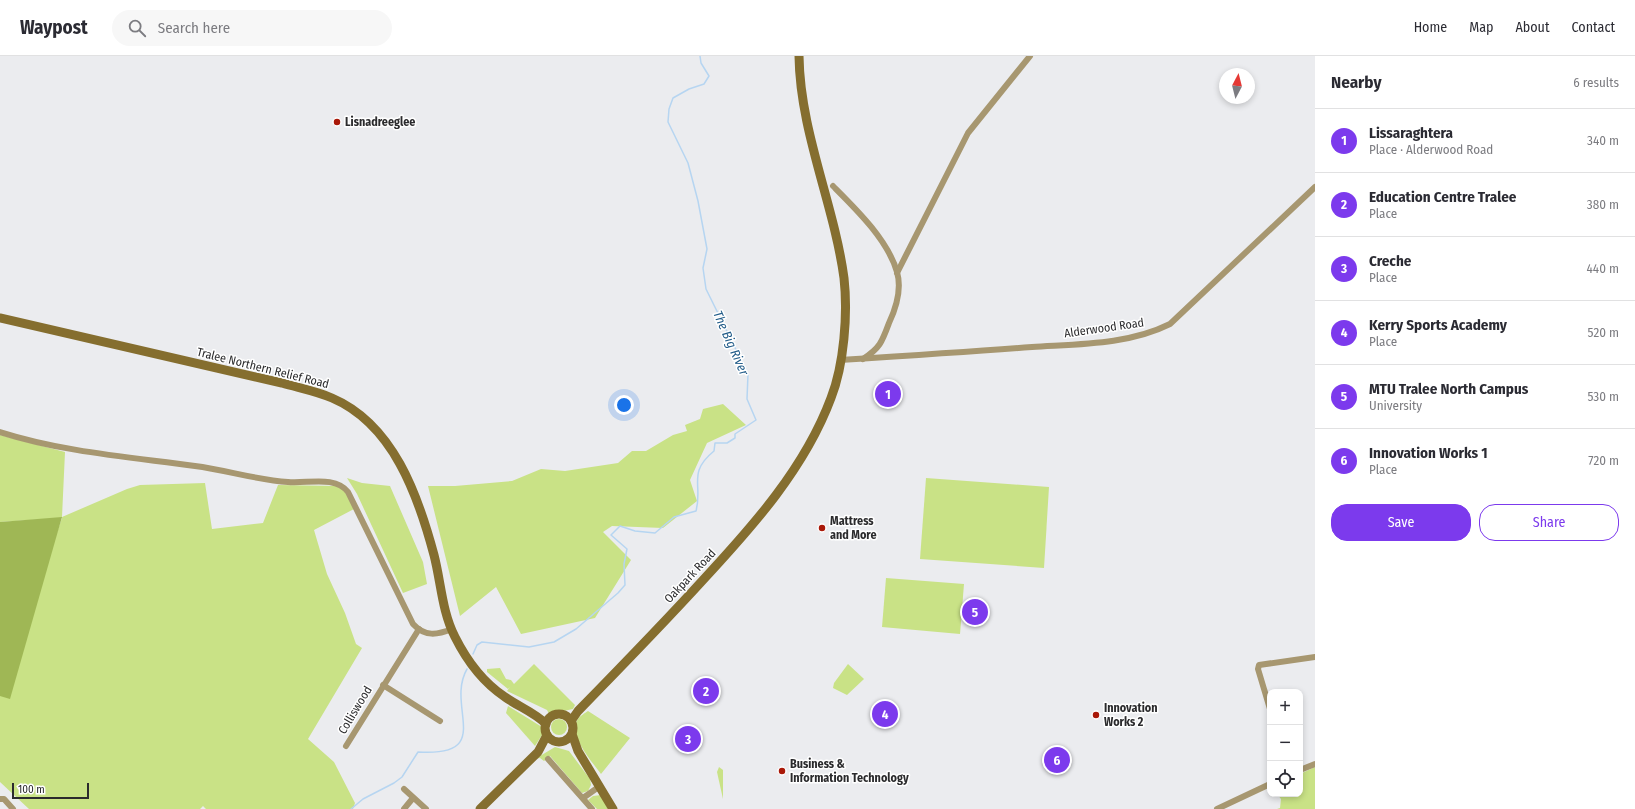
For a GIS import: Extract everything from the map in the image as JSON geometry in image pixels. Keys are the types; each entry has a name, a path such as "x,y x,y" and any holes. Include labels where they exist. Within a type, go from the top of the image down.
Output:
{"main road":[{"name":"Oakpark Road","path":"568,719 578,711 651,636 737,543 795,468 808,448 832,397 840,360 844,320 844,279 837,240 802,95 799,56"},
{"name":"Tralee Northern Relief Road","path":"0,318 289,385 333,398 357,413 378,431 406,477 417,503 434,556 442,595 452,629 462,650 484,679 506,698 549,721"},
{"path":"480,809 538,752 550,738 549,721 556,715 568,719 573,727 572,734 578,751 613,809"},
{"path":"564,741 572,734"},
{"path":"550,738 564,741 578,751"}],"street":[{"path":"898,273 968,133 1030,56"},
{"path":"833,186 859,212 879,238 898,273 898,291 895,309 887,328 877,350 861,360"},
{"name":"Alderwood Road","path":"840,360 861,360 1090,343 1145,334 1160,329 1170,324 1315,187"},
{"path":"0,432 85,452 197,466 288,482 334,482 342,485 348,492 413,624 419,629 432,635 452,629"},
{"name":"Colliswood","path":"346,746 419,629"},
{"path":"1267,699 1258,669 1259,665 1315,657"},
{"name":"Colliswood","path":"383,685 440,721"},
{"path":"548,759 592,809"},
{"path":"1303,769 1315,764"},
{"path":"1217,809 1267,785"},
{"path":"583,798 600,786"},
{"path":"404,789 426,809"},
{"path":"404,809 413,798"},
{"path":"0,799 4,799 13,809"}],"green space":[{"path":"723,404 746,425 707,443 690,480 697,501 663,528 612,526 603,532 631,560 595,618 521,634 496,587 460,616 428,486 455,486 512,481 541,469 565,471 618,463 632,451 646,451 673,435 687,431 685,425 700,419 703,409"},
{"path":"0,435 65,452 62,517 127,489 140,485 205,483 212,529 263,523 278,485 340,486 347,493 354,509 314,530 327,574 345,613 356,644 362,648 308,739 334,762 355,803 353,809 206,809 203,806 200,809 29,809 0,782 0,696 62,518 0,522"},
{"path":"347,478 362,483 390,486 423,562 427,584 403,593 357,494"},
{"path":"926,478 1049,487 1044,568 920,559"},
{"path":"62,517 10,699 0,696 0,522"},
{"path":"886,578 964,584 960,634 882,627"},
{"path":"534,664 575,705 573,709 549,714 547,710 507,691 510,687 508,689 487,672 487,669 500,668 506,679 511,680 514,684"},
{"path":"848,664 864,679 847,695 833,688 834,683"},
{"path":"508,706 542,727 542,735 535,746 506,713"},
{"path":"588,711 630,738 601,774 582,748 576,732 578,719"},
{"path":"556,719 562,719 567,724 565,733 562,735 556,735 551,730 551,724"},
{"path":"555,747 569,751 590,779 591,785 588,791 582,793 550,756 544,761 540,758 535,759"},
{"path":"719,767 723,770 723,799 717,772"},
{"path":"1315,767 1315,809 1277,809 1280,808 1281,799 1279,797 1303,797 1303,773"},
{"path":"601,795 608,809 597,809 588,800 593,796"}],"waterway":[{"name":"The Big River","path":"473,654 477,645 482,642 529,647 554,642 576,629 618,593 625,585 624,564 627,549 611,535 620,526 635,531 655,533 674,517 696,511 698,502 698,473 706,459 714,451 715,443 727,443 735,438 735,434 756,420 747,399 748,374 706,289 703,268 707,249 698,201 688,163 668,122 669,109 673,98 689,89 704,84 709,76 701,63 700,56"},
{"name":"The Big River","path":"351,809 363,799 394,783 402,777 418,752 442,751 455,746 462,738 464,727 461,699 462,684 467,669"}],"place":[{"name":"Lisnadreeglee","path":"337,122"},
{"name":"Lissaraghtera","path":"888,394"},
{"name":"Mattress and More","path":"822,528"},
{"name":"MTU Tralee North Campus","path":"975,612"},
{"name":"Education Centre Tralee","path":"706,691"},
{"name":"Kerry Sports Academy","path":"885,714"},
{"name":"Innovation Works 2","path":"1096,715"},
{"name":"Creche","path":"688,739"},
{"name":"Innovation Works 1","path":"1057,760"},
{"name":"Business & Information Technology","path":"782,771"}]}
